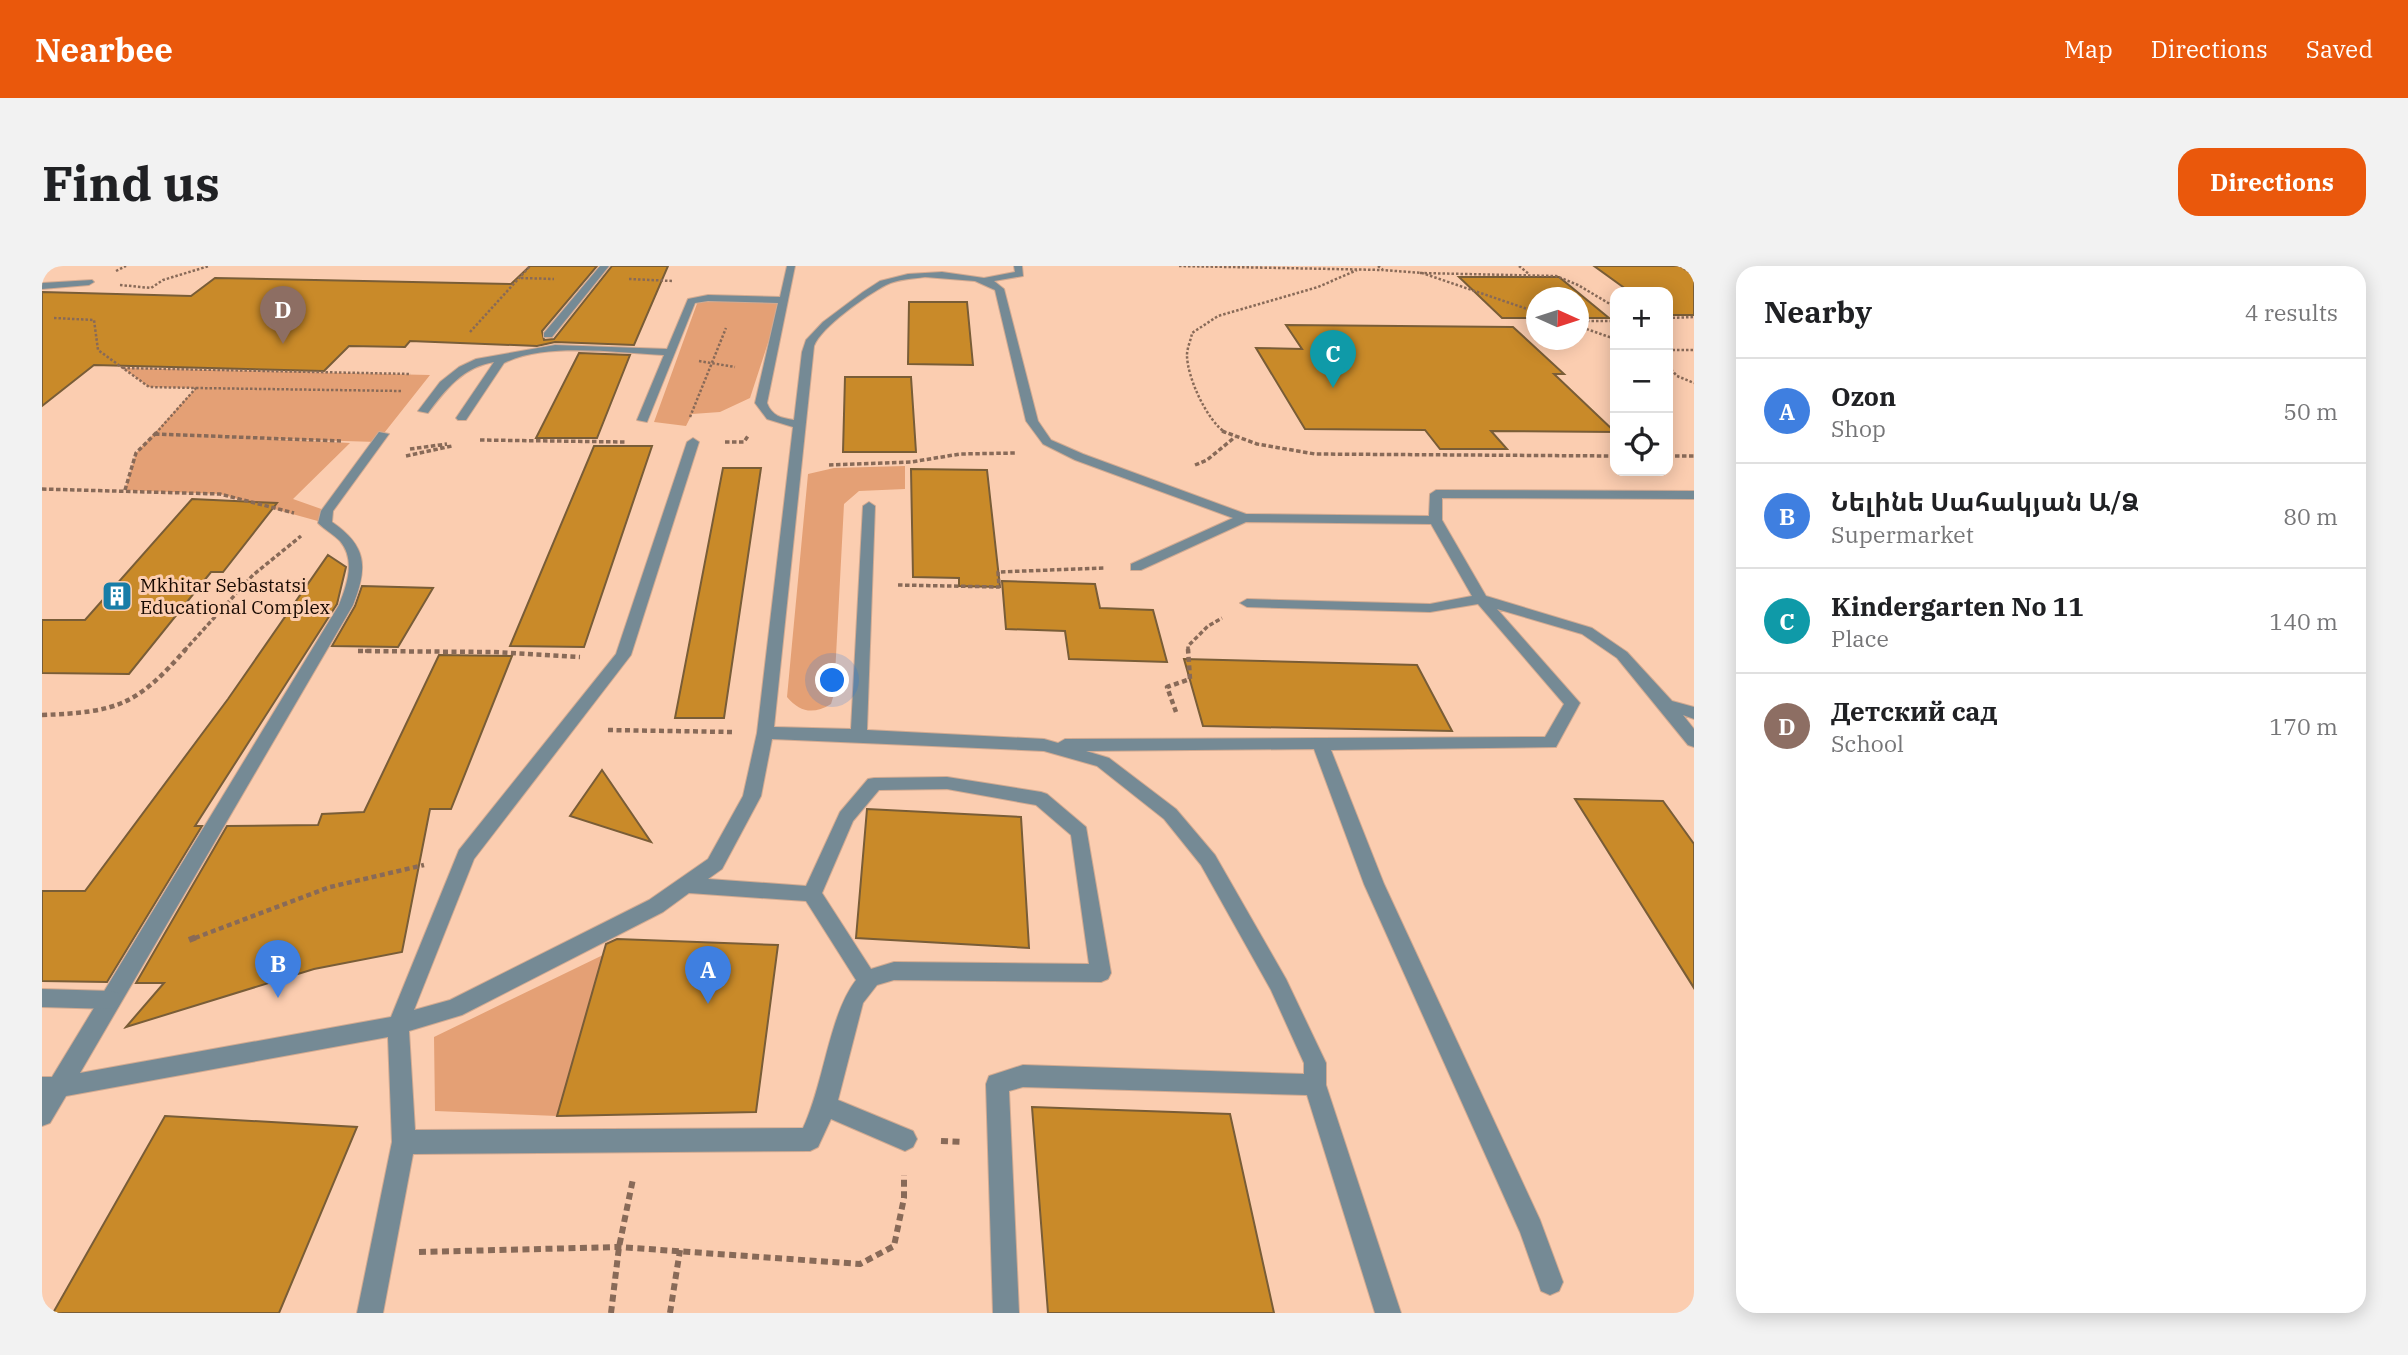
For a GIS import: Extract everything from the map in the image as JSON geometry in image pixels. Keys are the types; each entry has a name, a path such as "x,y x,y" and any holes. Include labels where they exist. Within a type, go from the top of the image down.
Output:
{"street":[{"path":"548,335 605,266"},
{"path":"791,266 761,404 765,414 776,421 797,424"},
{"path":"51,1087 398,1025 455,1008 656,906 715,864 752,796 765,733 792,466 811,339 883,283 925,274 987,280 1020,274 1018,266"},
{"path":"987,280 999,289 1032,421 1047,442 1079,457 1244,518 1436,520"},
{"path":"42,286 89,282"},
{"path":"643,420 668,352 691,301 699,298 782,300"},
{"path":"424,411 444,384 463,369 480,361 555,348 668,352"},
{"path":"462,418 500,361 512,356"},
{"path":"370,1313 404,1142 398,1025 466,855 621,658 693,442"},
{"path":"42,1115 51,1087 132,965 315,653 346,605 356,582 358,557 342,534 325,523 328,509 376,444"},
{"path":"1550,1282 1531,1230 1374,884 1320,744 1550,743 1572,703 1481,599 1436,520 1436,494 1694,495"},
{"path":"859,735 869,506"},
{"path":"1136,567 1244,518"},
{"path":"1247,603 1430,608 1481,599 1587,631 1622,655 1694,741"},
{"path":"1665,705 1694,713"},
{"path":"765,733 1044,745 1311,744"},
{"path":"1044,745 1102,762 1170,814 1208,860 1279,985 1315,1063 1315,1085 1388,1313"},
{"path":"404,1142 810,1139 825,1106 854,999 868,981 894,971 1101,974 1080,832 1041,799 947,782 874,784 846,817 812,894"},
{"path":"685,885 812,894"},
{"path":"812,894 868,981"},
{"path":"42,998 111,999"},
{"path":"1006,1313 997,1084 1023,1076 1315,1085"},
{"path":"825,1106 905,1139"}],"path":[{"path":"89,282 126,266"},
{"path":"89,282 151,288 163,280 209,266"},
{"path":"1179,266 1556,276 1578,285 1610,304"},
{"path":"1378,266 1383,270"},
{"path":"1519,266 1530,274"},
{"path":"1680,266 1694,275"},
{"path":"1357,270 1318,288 1218,316 1192,333 1187,356 1194,383 1208,416 1223,432 1257,444 1315,454 1610,456"},
{"path":"1420,273 1526,309"},
{"path":"520,278 559,279"},
{"path":"595,279 664,279 686,284 699,298"},
{"path":"42,317 94,320 98,351 149,387 403,391"},
{"path":"1673,318 1694,317"},
{"path":"686,426 729,320"},
{"path":"1589,321 1610,321"},
{"path":"1589,330 1610,336"},
{"path":"1673,350 1694,350"},
{"path":"123,368 416,374"},
{"path":"1673,372 1694,383"},
{"path":"125,490 136,453 196,388"},
{"path":"155,434 376,444 456,442"},
{"path":"1207,460 1235,437"},
{"path":"468,441 626,442"},
{"path":"792,466 911,463 960,454 1019,453"},
{"path":"1673,456 1694,456"},
{"path":"42,489 220,494 325,523"},
{"path":"42,715 90,712 118,706 148,690 290,542 325,523"},
{"path":"866,584 999,587 998,572 1136,567"},
{"path":"1188,745 1167,687 1189,679 1188,646 1208,626 1247,603"},
{"path":"315,653 429,650 621,658"},
{"path":"649,731 691,731"},
{"path":"132,965 236,920 330,887 466,855"},
{"path":"380,1254 619,1247 860,1264 894,1247 904,1198 905,1139 999,1143"},
{"path":"611,1313 619,1247 641,1140"},
{"path":"670,1313 680,1250"}],"shaded area":[{"path":"699,298 782,300 750,398 720,412 692,414 686,426 654,422"},
{"path":"123,368 430,375 377,442 247,438 350,443 293,499 327,511 325,523 220,494 125,490 136,453 196,388 149,387"},
{"path":"905,466 905,489 859,491 844,504 834,694 831,704 813,711 802,709 787,697 808,474 834,468"},
{"path":"603,955 557,1116 435,1111 434,1037"}],"building":[{"path":"530,266 597,266 542,331 544,340 554,339 612,266 668,266 634,345 555,342 537,346 410,341 405,347 349,346 324,371 94,365 42,406 42,292 191,296 215,278 511,284"},
{"path":"1594,266 1694,266 1694,315 1673,315 1673,287 1623,287"},
{"path":"1459,277 1559,277 1571,287 1526,287 1526,318 1502,318"},
{"path":"909,302 967,302 973,365 908,364"},
{"path":"1589,302 1609,318 1589,318"},
{"path":"1286,325 1513,327 1526,339 1526,350 1538,350 1564,374 1554,374 1610,427 1610,432 1491,431 1507,449 1440,449 1425,430 1305,429 1256,348 1302,349"},
{"path":"579,353 630,355 597,438 536,438"},
{"path":"845,377 911,377 916,452 843,452"},
{"path":"594,446 652,446 584,647 510,646"},
{"path":"723,468 761,468 724,718 675,718"},
{"path":"911,469 987,470 1000,587 959,586 959,578 913,577"},
{"name":"Mkhitar Sebastatsi Educational Complex","path":"192,499 277,503 223,572 211,572 129,674 42,673 42,620 85,620"},
{"path":"328,555 346,567 337,604 195,826 202,826 107,982 42,981 42,891 85,891 228,699"},
{"path":"1002,581 1095,584 1100,608 1153,610 1167,662 1069,659 1065,631 1006,629"},
{"path":"362,586 433,588 398,647 332,646 355,606"},
{"path":"439,655 512,656 451,809 430,809 402,952 314,969 126,1027 164,983 136,983 227,826 318,825 322,814 364,812"},
{"path":"1184,659 1417,665 1452,731 1203,726"},
{"path":"602,770 651,842 570,816"},
{"path":"1575,799 1663,801 1694,844 1694,988"},
{"path":"867,809 1021,817 1029,948 856,938"},
{"path":"617,939 778,945 756,1112 557,1116 606,944"},
{"path":"1032,1107 1230,1114 1274,1313 1048,1313"},
{"path":"165,1116 357,1127 279,1313 53,1313"}],"place":[{"name":"Детский сад","path":"283,344"},
{"name":"Kindergarten No 11","path":"1333,388"},
{"name":"Mkhitar Sebastatsi Educational Complex","path":"117,596"},
{"name":"Նելինե Սահակյան Ա/Ձ","path":"278,998"},
{"name":"Ozon","path":"708,1004"}]}
